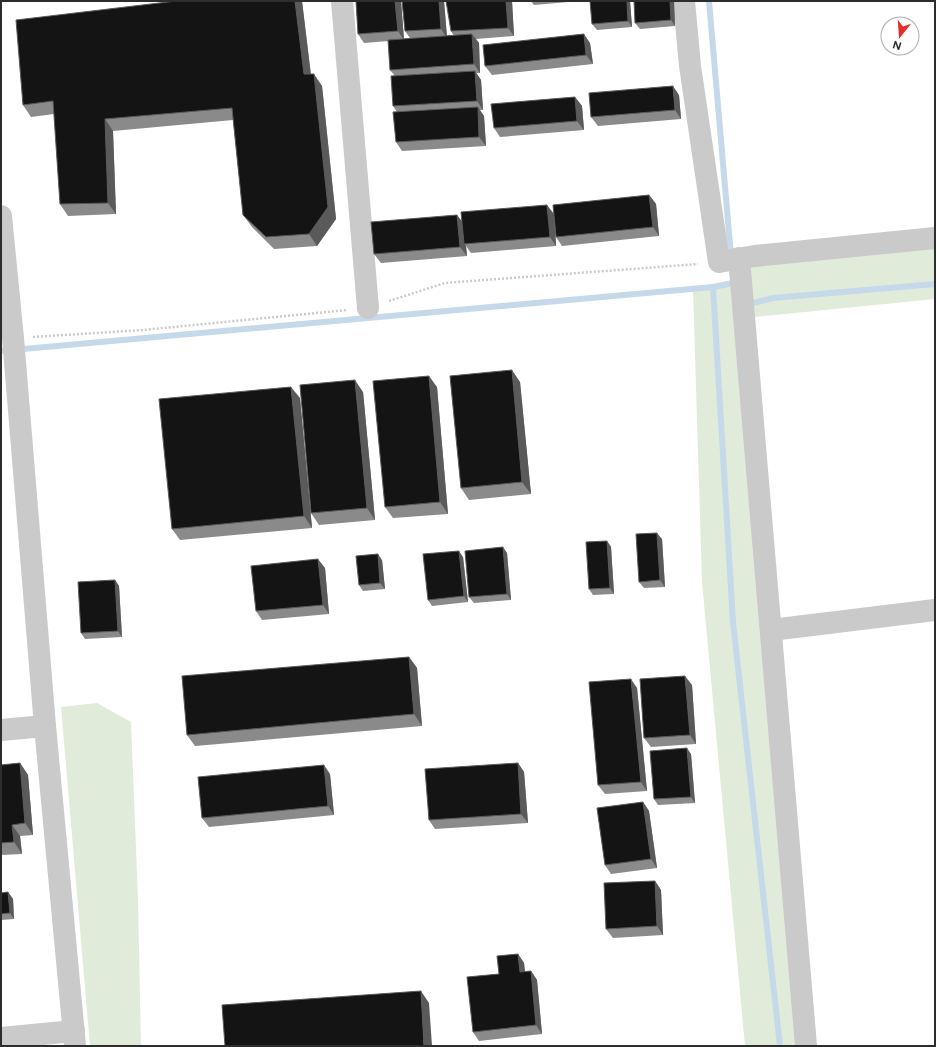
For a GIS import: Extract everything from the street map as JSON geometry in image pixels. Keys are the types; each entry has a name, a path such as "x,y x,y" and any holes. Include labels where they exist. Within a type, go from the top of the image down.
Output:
{"street":[{"path":"342,1 368,308"},
{"path":"684,1 690,66 729,260 771,630 806,1046"},
{"path":"1,216 7,339 75,1038 1,1038"},
{"path":"729,260 935,238"},
{"path":"771,630 935,610"},
{"path":"1,730 45,726"}],"path":[{"path":"7,339 143,330 368,308 445,283 729,260"}],"green space":[{"path":"935,239 935,299 744,318 740,266"},
{"path":"733,283 800,1046 745,1046 702,582 693,289"},
{"path":"97,703 131,722 138,899 141,1046 90,1046 61,707"}],"building":[{"path":"176,1 295,1 304,74 314,74 328,207 309,234 266,237 243,215 232,108 105,119 108,203 60,204 53,101 23,105 16,20"},
{"path":"356,1 395,1 398,31 358,34"},
{"path":"402,1 439,1 441,29 405,31"},
{"path":"446,1 506,1 508,28 451,31"},
{"path":"590,1 627,1 628,21 592,24"},
{"path":"634,1 670,1 671,20 635,23"},
{"path":"472,34 474,64 390,70 388,40"},
{"path":"584,34 586,55 485,66 483,45"},
{"path":"475,71 477,101 393,106 391,76"},
{"path":"673,86 675,110 591,117 589,93"},
{"path":"575,97 577,121 494,128 491,104"},
{"path":"478,107 479,137 396,142 393,112"},
{"path":"649,195 653,227 556,237 553,205"},
{"path":"547,205 550,237 464,244 461,212"},
{"path":"457,215 460,247 374,254 371,222"},
{"path":"512,370 522,482 461,488 450,376"},
{"path":"429,376 440,502 385,507 373,381"},
{"path":"355,380 367,508 311,513 300,385"},
{"path":"291,387 304,516 172,529 159,399"},
{"path":"657,533 660,580 639,582 636,534"},
{"path":"607,541 610,588 589,589 586,542"},
{"path":"503,547 507,594 469,597 465,551"},
{"path":"459,551 464,596 428,600 423,554"},
{"path":"378,554 380,583 359,585 356,556"},
{"path":"318,559 323,605 256,611 251,566"},
{"path":"115,580 118,631 81,633 78,582"},
{"path":"409,657 414,714 187,735 182,676"},
{"path":"685,676 690,735 644,738 640,679"},
{"path":"631,679 641,782 598,785 589,682"},
{"path":"687,748 691,797 654,799 650,751"},
{"path":"20,763 25,823 12,825 14,842 1,843 1,765"},
{"path":"518,763 521,814 429,820 425,769"},
{"path":"324,765 328,806 202,818 198,777"},
{"path":"643,802 651,859 605,865 597,808"},
{"path":"655,881 657,926 606,929 604,883"},
{"path":"8,892 10,913 1,914 1,893"},
{"path":"518,954 520,972 531,971 536,1025 473,1032 467,977 499,974 497,956"},
{"path":"421,991 424,1046 225,1046 222,1005"}],"waterway":[{"path":"709,1 731,256"},
{"path":"1,351 713,287 733,283"},
{"path":"747,301 749,304 773,298 935,284"},
{"path":"713,287 733,622 780,1046"}]}
